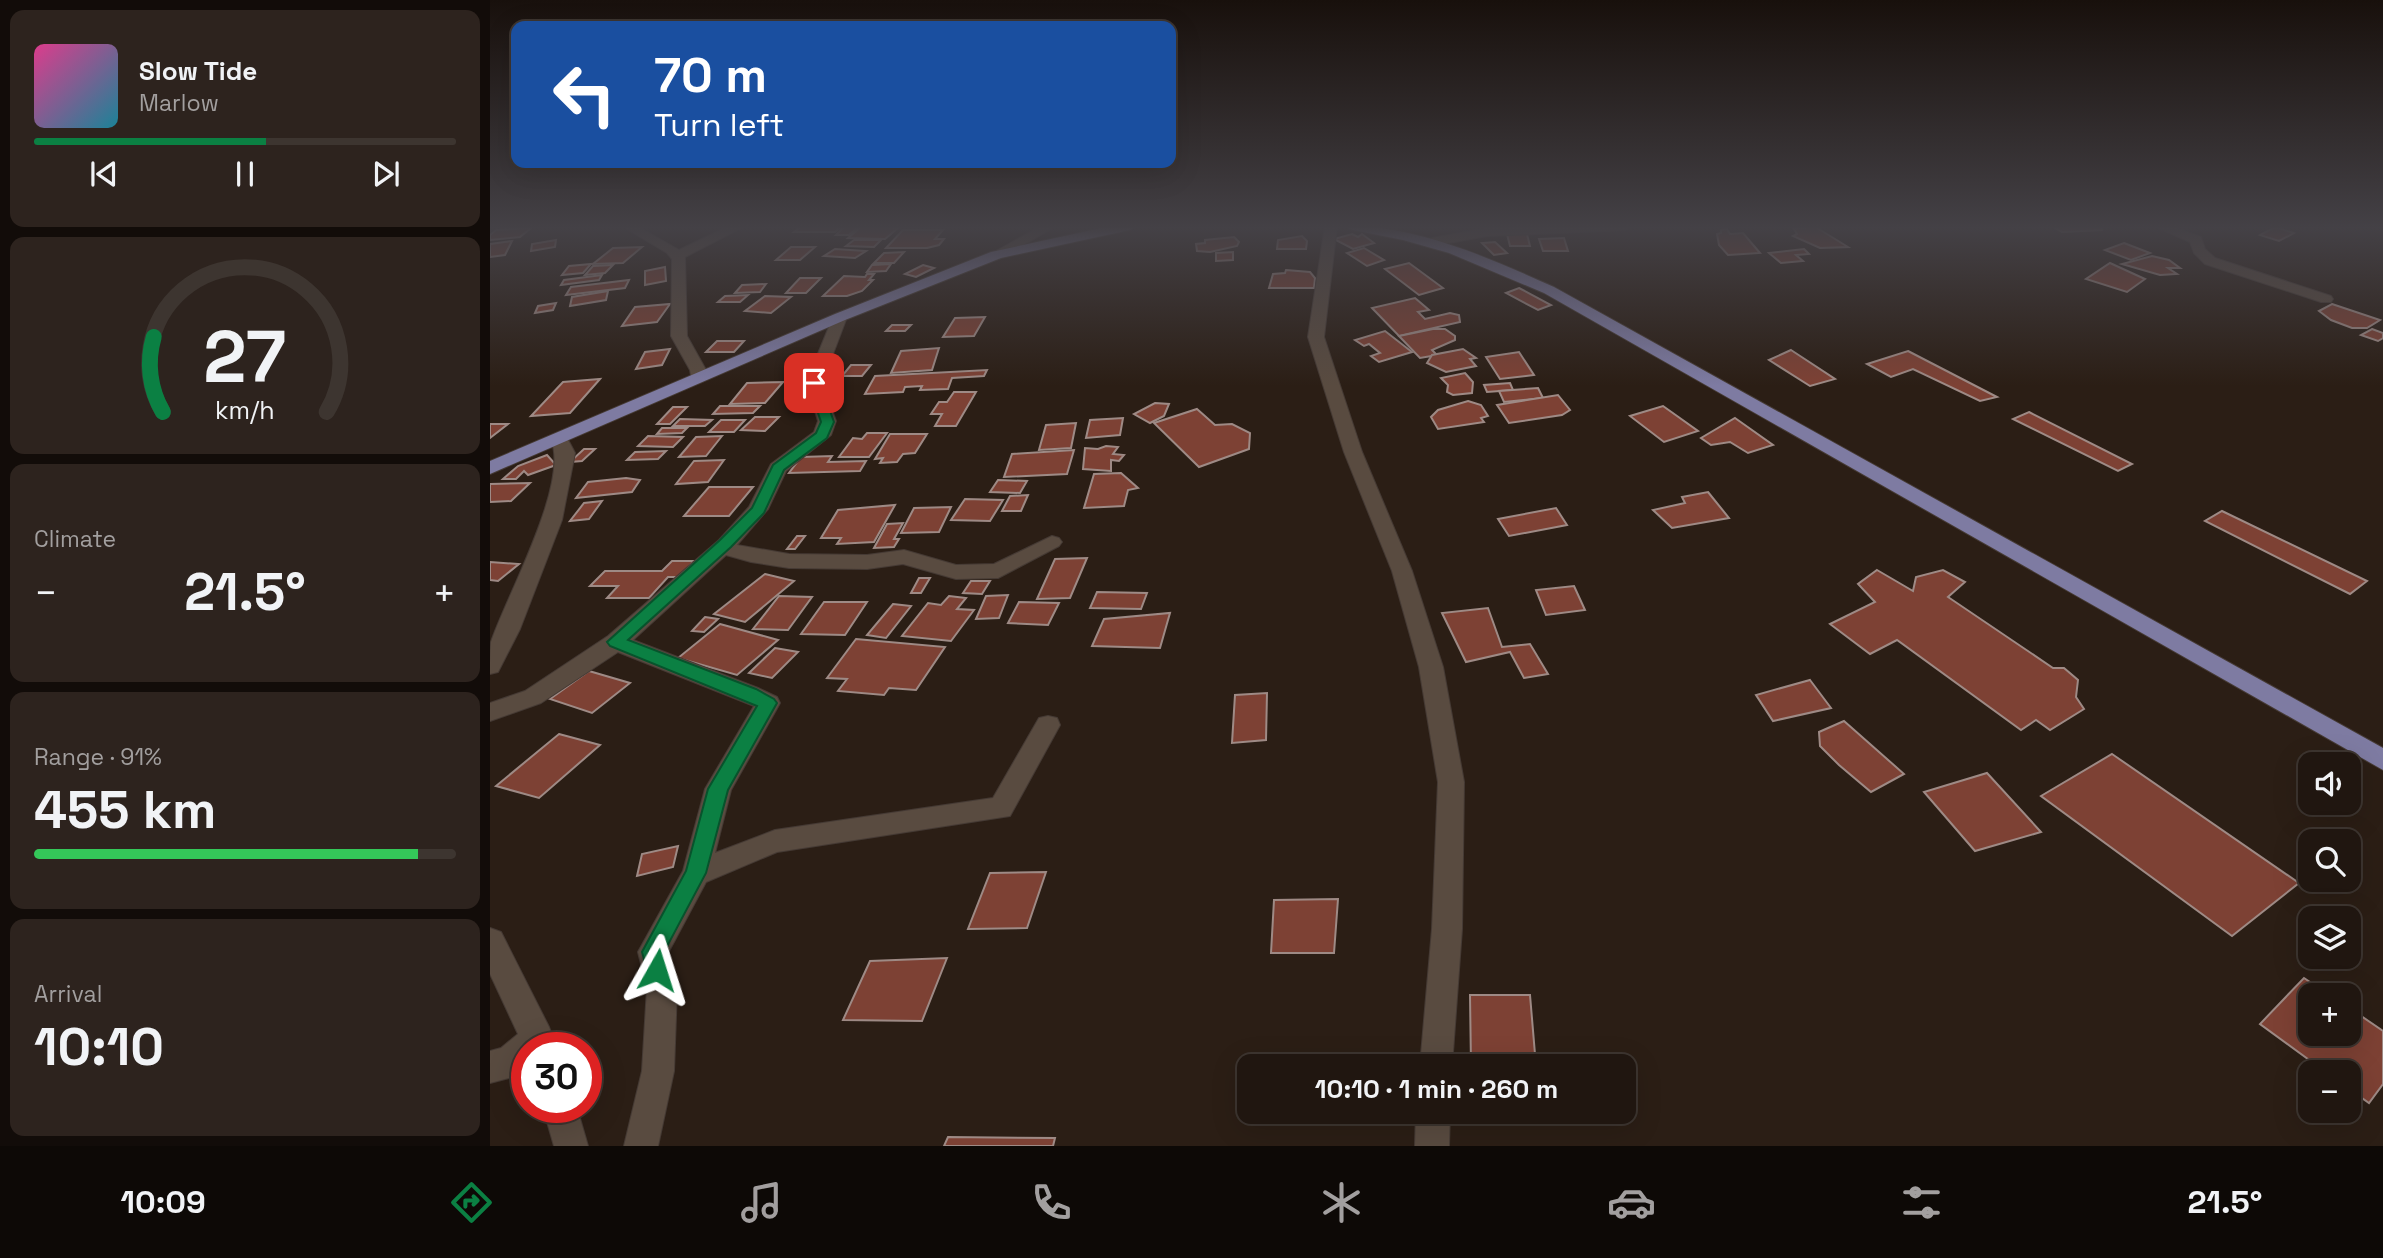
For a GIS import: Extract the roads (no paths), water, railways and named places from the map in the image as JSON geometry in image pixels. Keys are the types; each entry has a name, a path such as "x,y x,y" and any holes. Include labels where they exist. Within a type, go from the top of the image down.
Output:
{"main road":[{"path":"490,468 840,317 934,279"},
{"path":"1527,279 2383,760"}],"street":[{"path":"680,279 677,300 679,336 698,370 698,378"},
{"path":"1324,279 1316,337 1353,452 1402,571 1432,667 1451,782 1447,929 1437,1054"},
{"path":"2266,279 2326,299"},
{"path":"490,712 533,697 616,642 722,547 758,509 778,468 822,435 827,422 814,383 840,317"},
{"path":"490,666 509,629 552,520 566,453 559,440"},
{"path":"722,547 751,556 789,561 867,562 904,556 956,572 998,571 1052,542"},
{"path":"616,642 768,703 718,789 696,873 653,952 662,988 658,1071 641,1146"},
{"path":"696,873 775,841 1001,808 1048,725"},
{"path":"490,942 535,1032"},
{"path":"490,1067 511,1061"},
{"path":"565,1123 572,1146"},
{"path":"1432,1146 1433,1124"}]}
